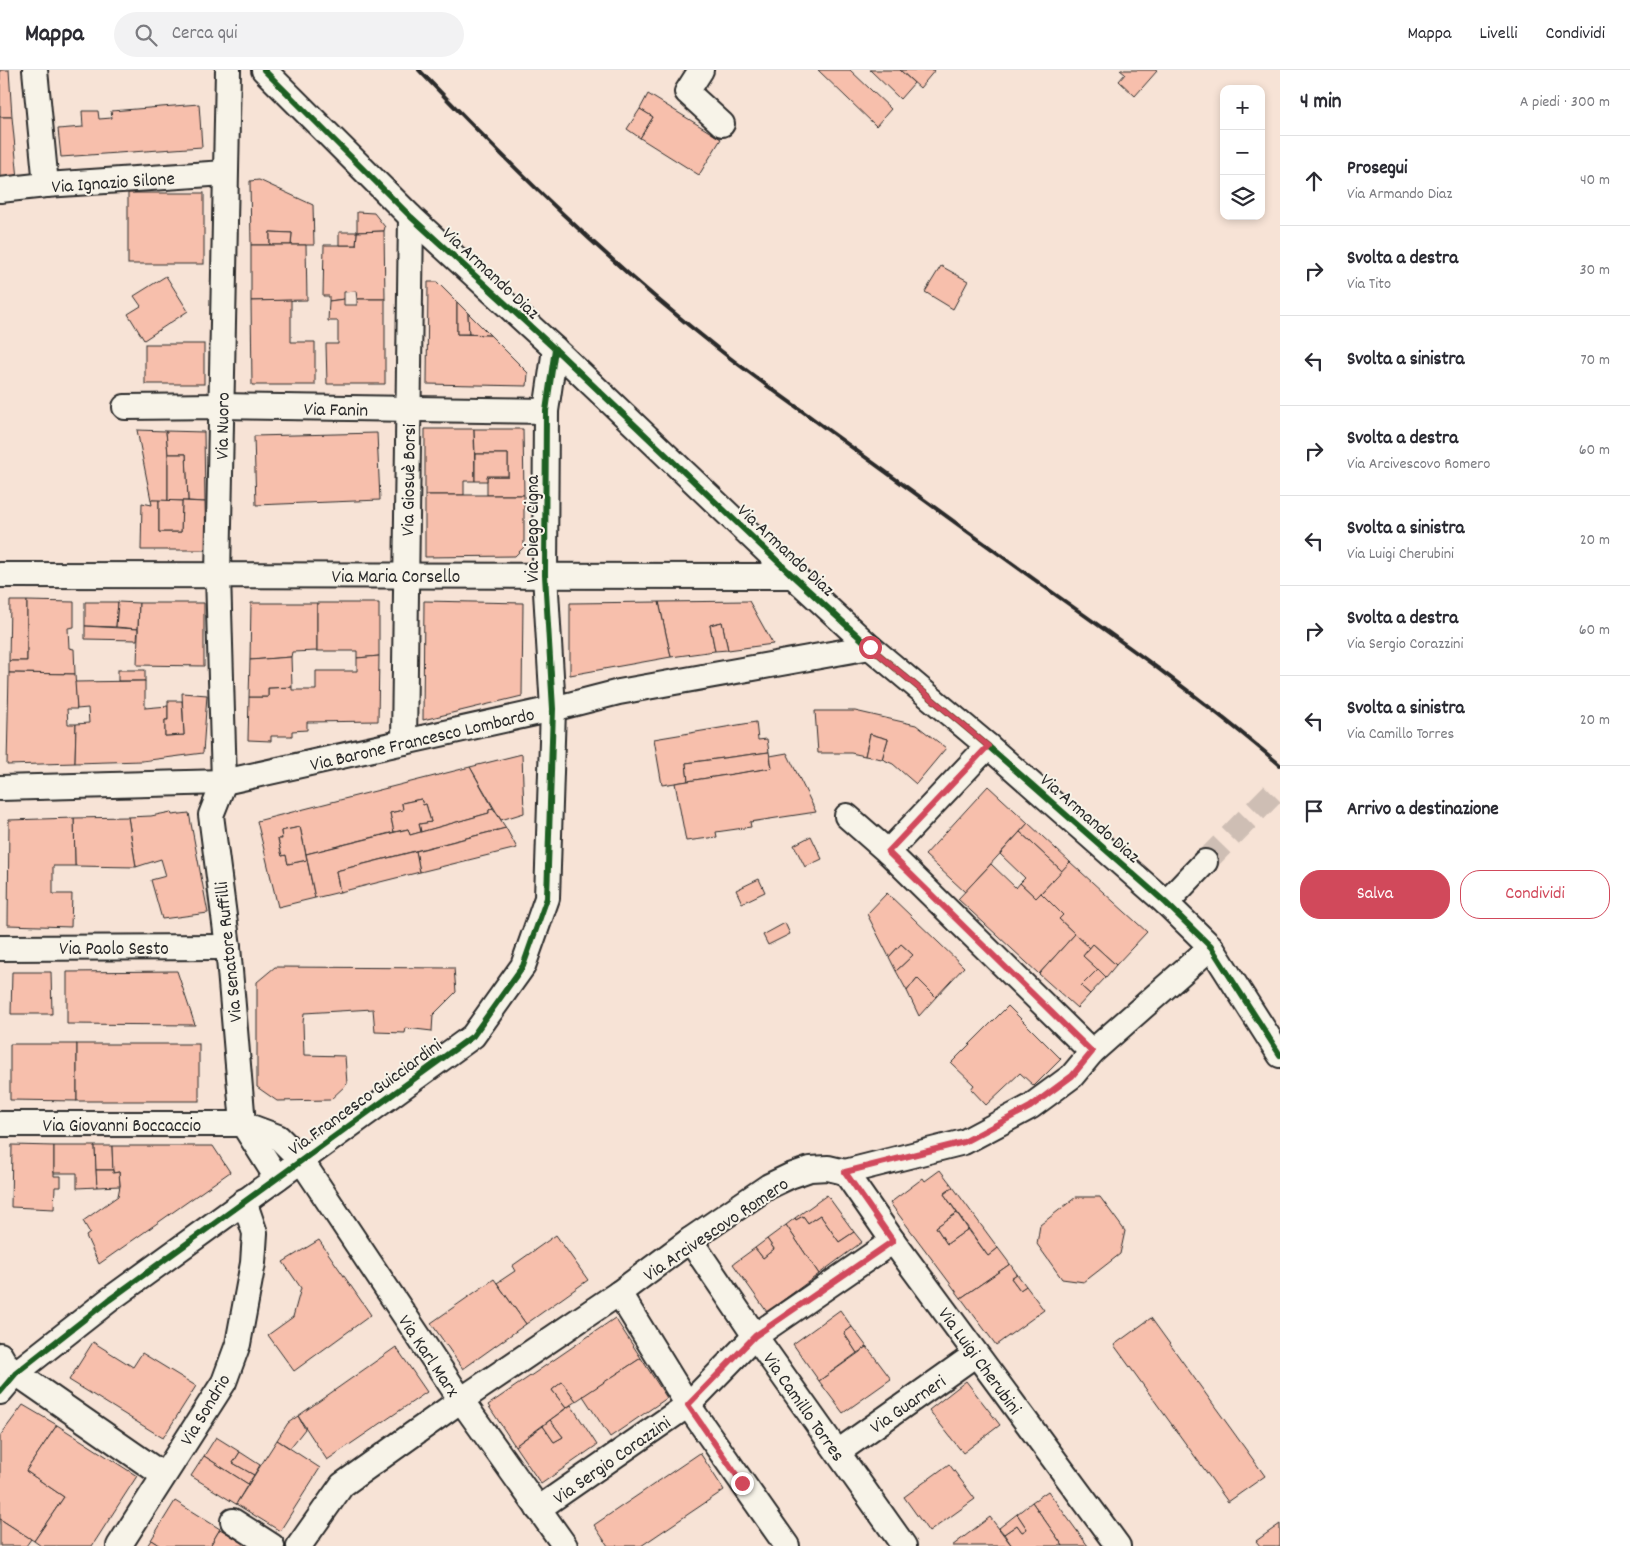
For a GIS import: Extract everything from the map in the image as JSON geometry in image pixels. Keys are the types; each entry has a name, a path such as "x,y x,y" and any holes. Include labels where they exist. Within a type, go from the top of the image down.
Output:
{"street":[{"path":"35,70 46,185"},
{"name":"Via Nuoro","path":"224,782 218,575 228,70"},
{"name":"Via Armando Diaz","path":"264,70 411,217 554,349 793,576 870,647 988,746 1166,903 1211,946 1280,1056"},
{"path":"701,70 687,92 722,124"},
{"name":"Via Ignazio Silone","path":"0,190 46,185 226,173"},
{"name":"Via Giosuè Borsi","path":"404,742 411,217"},
{"name":"Via Diego Cigna","path":"553,709 545,575 546,411 554,349"},
{"name":"Via Fanin","path":"125,407 221,406 546,411"},
{"name":"Via Maria Corsello","path":"0,575 793,576"},
{"name":"Via Barone Francesco Lombardo","path":"0,788 224,782 553,709 619,692 870,647"},
{"name":"Via Francesco Guicciardini","path":"0,1392 16,1373 109,1300 244,1200 473,1036 523,966 547,898 553,709"},
{"path":"888,852 988,746"},
{"name":"Via Senatore Ruffilli","path":"224,782 211,815 228,947 244,1124"},
{"path":"847,816 888,852 1092,1052"},
{"path":"1166,903 1205,862"},
{"name":"Via Arcivescovo Romero","path":"299,1546 342,1485 461,1400 619,1293 690,1240 770,1186 810,1169 828,1168 845,1172 964,1142 1030,1107 1072,1076 1092,1052 1211,946"},
{"name":"Via Paolo Sesto","path":"0,948 228,947"},
{"name":"Via Giovanni Boccaccio","path":"0,1124 244,1124"},
{"path":"244,1124 277,1178"},
{"name":"Via Karl Marx","path":"244,1124 278,1137 301,1160 461,1400 565,1546"},
{"name":"Via Luigi Cherubini","path":"845,1172 893,1241 1118,1546"},
{"name":"Via Sondrio","path":"119,1546 224,1382 238,1344 253,1264 255,1233 244,1200"},
{"name":"Via Camillo Torres","path":"690,1240 755,1336 904,1546"},
{"name":"Via Sergio Corazzini","path":"538,1509 688,1405 755,1336 893,1241"},
{"path":"619,1293 688,1405 787,1546"},
{"name":"Via Guarneri","path":"838,1452 976,1354"},
{"path":"0,1355 4,1362 16,1373 163,1475"},
{"path":"233,1521 272,1546"}],"building":[{"path":"0,70 9,70 12,117 0,117"},
{"path":"818,70 850,70 891,109 876,126"},
{"path":"870,70 900,70 914,83 900,99"},
{"path":"900,70 935,70 920,88"},
{"path":"1120,70 1157,71 1135,96 1119,81 1125,74"},
{"path":"648,94 721,139 699,175 640,138 653,117 640,109"},
{"path":"199,104 202,147 61,157 58,129 83,127 82,111 98,111 99,119 112,118 111,111"},
{"path":"640,109 653,117 640,138 627,129"},
{"path":"0,117 12,117 18,179 0,181"},
{"path":"259,180 313,205 314,245 291,245 292,233 270,232 270,245 251,245 250,181"},
{"path":"128,193 204,193 204,264 128,264"},
{"path":"357,212 374,213 385,227 384,231 357,232"},
{"path":"384,231 385,299 357,299 356,291 344,292 344,299 329,301 329,296 323,296 324,245 356,245 357,232"},
{"path":"270,232 292,233 291,245 270,245"},
{"path":"339,232 357,232 356,245 339,245"},
{"path":"251,245 306,245 307,300 251,301"},
{"path":"941,266 968,281 953,309 925,292"},
{"path":"166,276 188,311 144,340 128,314 141,306 134,296"},
{"path":"428,282 437,282 457,302 457,334 490,335 528,373 527,386 427,384"},
{"path":"344,299 344,305 357,305 357,299 385,299 385,384 327,384 326,344 338,344 338,321 328,321 329,301"},
{"path":"291,300 291,342 315,342 315,385 252,385 251,301"},
{"path":"457,302 468,313 469,334 457,334"},
{"path":"468,313 490,335 469,334"},
{"path":"145,344 204,344 204,384 145,384"},
{"path":"425,429 474,429 475,481 464,481 464,495 425,495"},
{"path":"474,429 523,429 524,495 487,495 487,476 508,476 508,454 475,454"},
{"path":"137,430 166,431 168,501 151,500"},
{"path":"166,431 204,432 205,502 188,501 186,454 168,454"},
{"path":"377,433 380,500 256,505 254,436"},
{"path":"168,454 186,454 188,501 168,501"},
{"path":"475,454 508,454 508,476 487,476 487,481 475,481"},
{"path":"425,495 524,495 524,547 515,556 425,557"},
{"path":"151,500 159,500 159,532 181,532 182,501 205,502 206,550 141,550 142,503 152,505"},
{"path":"159,500 182,501 181,532 159,532"},
{"path":"10,601 27,601 27,661 9,661"},
{"path":"27,601 74,602 74,627 68,628 69,648 74,649 75,674 9,673 9,661 27,661"},
{"path":"424,601 523,603 522,696 423,720"},
{"path":"749,601 773,644 728,650 722,622 710,625 715,651 671,657 659,602"},
{"path":"85,602 118,602 116,627 85,626"},
{"path":"118,602 139,603 138,629 116,627"},
{"path":"659,602 671,657 570,675 570,603"},
{"path":"139,603 204,603 204,666 137,665"},
{"path":"251,603 317,603 317,651 292,652 291,657 250,660"},
{"path":"317,603 379,603 379,656 357,658 357,651 317,651"},
{"path":"722,622 728,650 715,651 710,625"},
{"path":"85,626 138,629 137,640 85,639"},
{"path":"379,656 378,721 307,722 307,730 292,731 292,736 271,736 271,741 248,740 249,697 268,697 268,688 292,687 292,690 316,690 316,671 357,671 357,658"},
{"path":"291,657 292,687 268,688 268,697 249,697 250,660"},
{"path":"118,670 145,670 145,681 118,681"},
{"path":"9,673 75,674 77,709 67,709 68,724 76,724 75,763 7,765"},
{"path":"145,681 145,708 168,706 168,720 165,720 165,736 184,735 182,693 207,695 203,753 142,761 75,763 76,724 89,723 88,708 77,709 75,682"},
{"path":"168,701 182,701 184,735 165,736 165,720 168,720"},
{"path":"815,711 855,711 916,725 946,748 916,784 893,764 882,759 888,739 870,734 865,756 851,753 818,753"},
{"path":"756,722 758,740 767,739 769,752 686,763 688,781 662,785 654,739"},
{"path":"870,734 888,739 882,759 865,756"},
{"path":"769,752 772,768 688,781 686,763"},
{"path":"787,753 816,812 750,822 751,827 716,832 717,837 686,841 675,783 772,768 770,756"},
{"path":"522,754 524,813 501,820 470,767"},
{"path":"470,767 493,808 489,810 489,813 421,832 419,824 431,822 426,804 423,805 421,799 402,803 403,810 390,813 394,832 306,854 300,827 281,831 282,839 278,839 282,856 286,855 288,864 307,860 315,898 278,907 257,821"},
{"path":"988,786 1028,823 965,892 925,855"},
{"path":"421,799 423,805 426,804 431,822 419,824 421,832 410,835 408,829 394,832 390,813 403,810 402,803"},
{"path":"493,808 506,828 336,871 340,892 315,898 306,854 408,829 410,835 489,813 489,810"},
{"path":"171,812 172,815 189,813 208,913 162,919 151,880 166,876 161,859 136,867 128,817 151,816"},
{"path":"128,817 136,867 75,866 74,818"},
{"path":"74,818 75,866 53,866 53,894 72,894 71,927 8,925 9,820"},
{"path":"1028,823 1070,862 1062,871 1020,832"},
{"path":"300,827 307,860 288,864 286,855 282,856 278,839 282,839 281,831"},
{"path":"506,828 517,848 420,872 416,851"},
{"path":"1020,832 1062,871 1036,898 1020,883 1025,878 1000,854"},
{"path":"811,836 822,859 805,867 794,845"},
{"path":"416,851 420,872 340,892 336,871"},
{"path":"1070,862 1147,932 1116,965 1093,944 1090,948 1059,919 1063,915 1041,893"},
{"path":"991,864 1016,888 1020,883 1036,898 1041,893 1063,915 1059,919 1075,934 1039,974 958,899"},
{"path":"759,879 765,892 742,903 736,890"},
{"path":"887,893 964,967 936,997 917,978 907,991 896,971 913,955 901,944 889,957 867,914"},
{"path":"785,923 790,934 768,945 763,935"},
{"path":"1075,934 1090,948 1083,956 1098,969 1081,986 1090,994 1077,1008 1039,974"},
{"path":"901,944 913,955 896,971 889,957"},
{"path":"1093,944 1116,965 1106,977 1083,956"},
{"path":"275,967 454,968 456,992 433,1015 432,1031 406,1028 405,1033 375,1032 373,1009 304,1013 304,1055 345,1056 347,1084 330,1100 277,1101 257,1087 257,982"},
{"path":"1098,969 1106,977 1090,994 1081,986"},
{"path":"177,971 195,1025 67,1024 67,972"},
{"path":"12,972 51,972 52,1014 11,1014"},
{"path":"917,978 936,997 919,1016 907,991"},
{"path":"1008,1006 1061,1059 1034,1086 1020,1073 986,1105 971,1089 974,1085 951,1063"},
{"path":"10,1044 77,1044 77,1101 10,1100"},
{"path":"77,1044 199,1044 199,1101 77,1101"},
{"path":"12,1145 54,1146 54,1176 61,1176 61,1187 55,1187 54,1209 11,1207"},
{"path":"54,1146 95,1146 97,1187 77,1188 77,1173 54,1173"},
{"path":"95,1146 112,1146 113,1170 96,1170"},
{"path":"112,1146 213,1146 230,1172 99,1264 86,1236 90,1233 83,1221 118,1196 120,1186 119,1172 113,1173"},
{"path":"96,1170 113,1170 113,1173 119,1172 120,1186 97,1187"},
{"path":"940,1170 953,1187 944,1194 957,1213 936,1227 947,1244 968,1229 988,1256 998,1248 1010,1264 961,1298 890,1203 923,1178 925,1181"},
{"path":"953,1187 998,1248 988,1256 944,1194"},
{"path":"827,1195 854,1232 839,1242 820,1215 808,1223 803,1216 796,1220 795,1218"},
{"path":"1076,1197 1100,1197 1125,1231 1120,1254 1084,1282 1062,1279 1037,1244 1040,1225"},
{"path":"957,1213 968,1229 947,1244 936,1227"},
{"path":"820,1215 839,1242 854,1232 862,1242 819,1274 786,1225 795,1218 796,1220 803,1216 808,1223"},
{"path":"786,1225 819,1274 767,1312 733,1264 755,1248 763,1258 774,1249 767,1239"},
{"path":"556,1235 588,1280 526,1324 497,1283 515,1271 512,1266"},
{"path":"767,1239 774,1249 763,1258 755,1248"},
{"path":"319,1240 371,1315 294,1371 268,1335 293,1317 301,1288 283,1262"},
{"path":"1010,1264 1017,1274 1011,1278 1020,1290 1026,1286 1044,1310 996,1345 961,1298"},
{"path":"1017,1274 1026,1286 1020,1290 1011,1278"},
{"path":"494,1279 526,1324 463,1369 431,1323"},
{"path":"840,1310 852,1327 844,1333 857,1353 819,1381 793,1344"},
{"path":"615,1318 641,1358 576,1401 562,1382 552,1390 566,1408 515,1446 488,1405"},
{"path":"1151,1318 1265,1476 1228,1502 1114,1345"},
{"path":"852,1327 867,1347 857,1353 844,1333"},
{"path":"93,1342 133,1367 142,1353 196,1386 163,1438 69,1380"},
{"path":"396,1347 427,1392 327,1460 298,1416"},
{"path":"867,1347 891,1379 843,1413 819,1381"},
{"path":"641,1358 667,1398 610,1437 583,1396"},
{"path":"966,1381 1000,1425 963,1453 929,1410"},
{"path":"562,1382 576,1401 566,1408 552,1390"},
{"path":"23,1405 57,1425 26,1471 64,1497 34,1541 0,1519 0,1436"},
{"path":"571,1405 597,1445 541,1484 515,1446 543,1426 554,1442 563,1437 550,1420"},
{"path":"298,1416 305,1429 290,1448 277,1440 288,1423"},
{"path":"550,1420 563,1437 554,1442 543,1426"},
{"path":"57,1425 137,1476 92,1546 41,1546 34,1541 64,1497 26,1471"},
{"path":"216,1437 240,1452 233,1463 254,1475 248,1484 204,1456"},
{"path":"277,1440 320,1468 280,1531 236,1504"},
{"path":"240,1452 260,1465 254,1475 233,1463"},
{"path":"700,1453 724,1490 641,1546 608,1546 594,1525"},
{"path":"204,1456 248,1484 236,1504 191,1476"},
{"path":"949,1464 975,1499 929,1532 904,1497"},
{"path":"1048,1491 1088,1546 1063,1546 1032,1502"},
{"path":"175,1501 220,1529 210,1546 160,1546 151,1540"},
{"path":"1032,1502 1063,1546 1012,1546 1004,1534 1017,1525 1022,1532 1027,1529 1017,1514"},
{"path":"1017,1514 1027,1529 1022,1532 1017,1525 1004,1534 999,1528"},
{"path":"990,1517 1012,1546 952,1546"},
{"path":"0,1519 31,1539 26,1546 0,1546"},
{"path":"1280,1524 1280,1546 1260,1546 1256,1541"},
{"path":"220,1529 248,1546 210,1546"},
{"path":"151,1540 160,1546 147,1546"}],"tunnel":[{"path":"1205,862 1280,786"}],"railway":[{"path":"419,70 526,179 676,315 758,379 1167,675 1280,765"}],"cycle path":[{"path":"264,70 411,217 555,349 793,576 870,647 988,746 1166,903 1211,947 1280,1055"},
{"path":"0,1392 16,1373 109,1300 473,1036 523,966 547,898 553,709 545,575 546,411 555,349"}],"route":[{"path":"742,1483 688,1405 755,1336 893,1241 845,1172 964,1142 1030,1107 1072,1076 1092,1052 888,852 988,746 870,647"}]}
